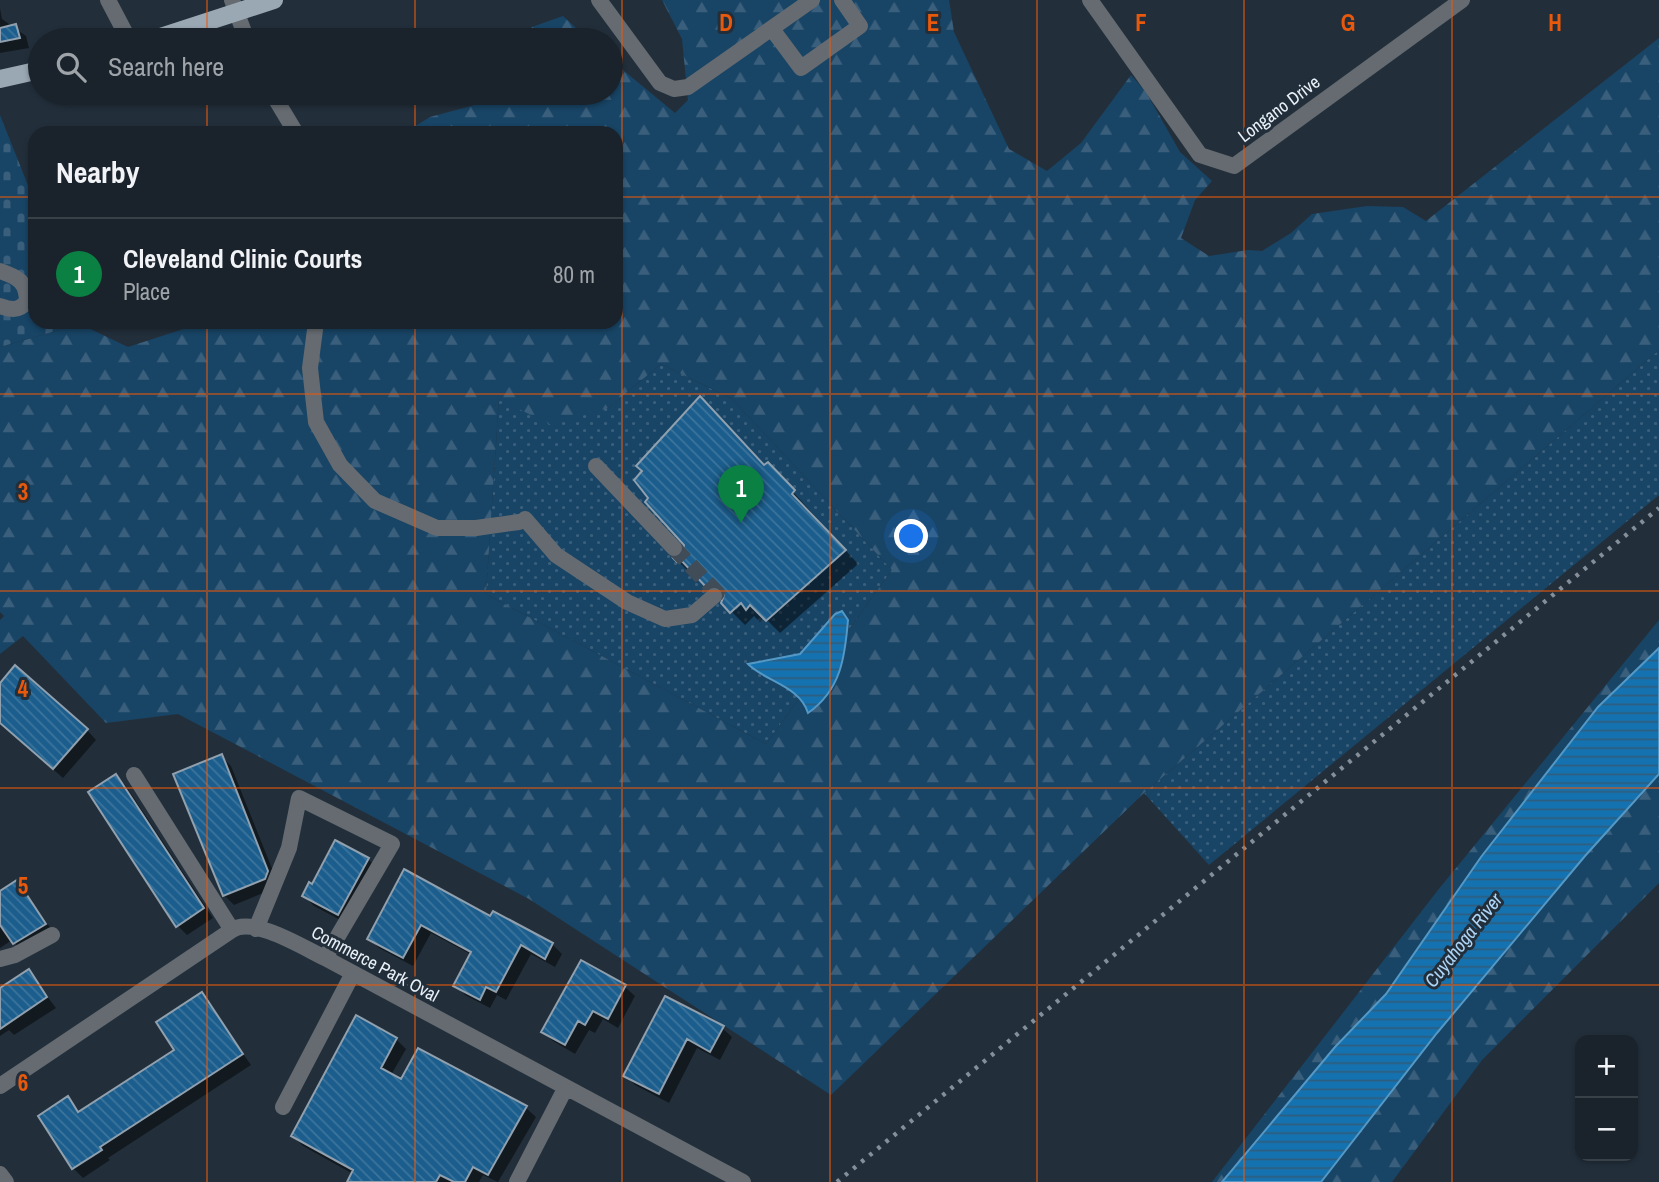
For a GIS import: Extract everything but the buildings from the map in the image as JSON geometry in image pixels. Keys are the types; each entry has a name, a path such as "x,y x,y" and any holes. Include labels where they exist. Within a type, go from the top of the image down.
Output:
{"main road":[{"path":"181,28 235,6 274,0"},
{"path":"0,79 28,73"}],"street":[{"path":"108,0 123,28"},
{"path":"599,0 620,28"},
{"path":"623,33 660,83 674,89 688,86 812,0"},
{"path":"772,29 801,68 860,26 842,0"},
{"name":"Longano Drive","path":"1090,0 1200,155 1234,166 1462,0"},
{"path":"235,6 243,28"},
{"path":"279,105 292,126"},
{"path":"0,271 18,278 24,284 27,302 20,309 10,310 0,306"},
{"path":"315,329 310,368 316,422 340,465 374,501 437,528 476,528 522,520 556,555 578,571 627,602 665,620 692,615 714,596"},
{"path":"596,466 674,548"},
{"path":"0,1086 232,930 134,775"},
{"path":"256,929 289,848 299,798 393,844 325,958"},
{"name":"Commerce Park Oval","path":"232,930 239,925 277,934 743,1182"},
{"path":"0,959 15,955 52,935"},
{"path":"283,1107 353,973"},
{"path":"517,1182 566,1087"},
{"path":"0,1174 6,1182"}],"green space":[{"path":"662,0 949,0 954,32 1009,149 1047,171 1081,143 1131,75 1146,92 1180,152 1212,181 1195,200 1181,238 1209,256 1248,250 1262,251 1291,233 1312,214 1367,206 1403,207 1426,221 1659,38 1659,350 1144,793 831,1095 529,899 178,714 106,723 23,636 0,654 0,620 4,616 0,612 0,347 63,329 90,329 128,347 183,329 623,329 623,126 415,126 430,117 475,105 623,105 623,70 675,113 688,100 682,39","holes":["661,364 732,399 892,570 766,744 486,594 499,399 551,425 608,408"]},
{"path":"563,16 576,28 531,28"},
{"path":"0,115 28,185 28,329 63,329 0,347"},
{"path":"1659,350 1659,495 1209,865 1144,793"},
{"path":"661,364 732,399 892,570 766,744 486,594 499,399 608,408"},
{"path":"1659,620 1659,648 1598,707 1481,857 1386,994 1335,1047 1222,1182 1212,1182 1438,890"},
{"path":"1659,774 1659,883 1482,1060 1392,1182 1321,1182 1400,1076 1484,973"}],"water":[{"path":"842,611 848,620 839,672 828,694 808,713 798,696 748,664 800,654 835,614"},
{"name":"Cuyahoga River","path":"1659,648 1659,774 1585,856 1437,1033 1321,1182 1222,1182 1335,1047 1386,994 1481,857 1598,707"}],"tunnel":[{"path":"674,548 717,593 714,596"}],"railway":[{"path":"837,1182 1659,508"}],"place":[{"name":"Cleveland Clinic Courts","path":"741,523"}]}
